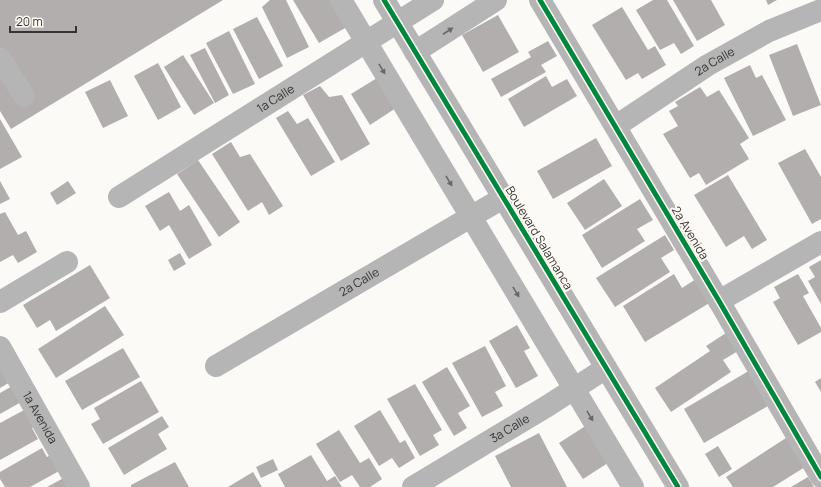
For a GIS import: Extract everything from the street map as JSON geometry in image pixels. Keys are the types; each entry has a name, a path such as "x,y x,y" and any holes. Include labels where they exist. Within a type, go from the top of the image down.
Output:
{"street":[{"path":"341,0 633,487"},
{"name":"Boulevard Salamanca","path":"384,0 678,487"},
{"name":"1a Calle","path":"119,196 433,0"},
{"path":"415,52 496,0"},
{"name":"2a Avenida","path":"540,0 616,126 820,474"},
{"name":"2a Calle","path":"616,126 708,65 769,32 821,10"},
{"path":"0,58 24,96"},
{"name":"2a Calle","path":"216,366 503,198"},
{"path":"719,301 821,242"},
{"path":"0,302 67,262"},
{"name":"1a Avenida","path":"0,347 79,487"},
{"name":"3a Calle","path":"412,487 548,405 606,368"}],"building":[{"path":"0,0 223,0 11,129 0,111"},
{"path":"270,0 286,0 309,47 287,58 262,7"},
{"path":"293,0 338,0 352,24 319,43"},
{"path":"653,0 667,0 694,46 681,54 674,43 660,50 636,10"},
{"path":"673,0 711,0 725,25 697,41"},
{"path":"766,0 777,0 768,5"},
{"path":"622,7 648,50 655,46 666,65 642,79 638,73 626,80 592,25"},
{"path":"498,15 519,52 483,72 462,35"},
{"path":"257,17 283,66 259,79 233,29"},
{"path":"229,31 255,84 233,94 206,43"},
{"path":"548,41 557,56 541,65 546,72 501,97 491,79 531,57 528,52"},
{"path":"797,44 821,105 793,116 769,55"},
{"path":"205,48 229,95 215,103 190,55"},
{"path":"183,55 214,103 194,115 164,67"},
{"path":"158,63 181,107 158,120 134,76"},
{"path":"750,65 756,78 762,75 786,120 753,136 724,78"},
{"path":"546,76 552,87 567,79 577,96 524,127 508,99"},
{"path":"377,78 396,108 370,125 351,94"},
{"path":"110,80 128,116 103,128 85,92"},
{"path":"320,86 329,97 342,95 370,144 341,161 303,95"},
{"path":"700,87 707,97 719,90 749,138 740,144 749,159 706,185 699,173 690,178 663,134 678,126 669,111 678,106 675,102"},
{"path":"288,111 297,124 308,118 335,162 311,176 276,118"},
{"path":"0,119 22,157 0,169"},
{"path":"596,138 612,166 553,199 537,171"},
{"path":"231,142 240,157 250,154 283,206 269,215 262,202 248,211 212,154"},
{"path":"805,149 821,177 821,219 812,224 778,163"},
{"path":"198,160 240,222 219,237 177,174"},
{"path":"728,175 767,240 752,249 744,236 726,247 694,195"},
{"path":"604,179 622,206 585,230 567,203"},
{"path":"0,181 10,199 0,204"},
{"path":"68,181 76,193 57,205 50,193"},
{"path":"169,192 180,211 189,205 212,245 189,259 169,225 160,231 145,206"},
{"path":"640,199 653,220 637,229 645,241 602,268 582,235"},
{"path":"5,212 18,235 26,231 37,252 18,263 13,255 0,262 0,214"},
{"path":"665,235 674,250 661,258 670,272 615,307 596,278"},
{"path":"180,253 186,264 174,271 168,260"},
{"path":"821,260 821,304 808,281 815,277 809,267"},
{"path":"90,265 110,298 56,331 50,320 37,328 23,305"},
{"path":"674,274 682,288 696,279 711,302 645,342 623,306"},
{"path":"798,274 809,293 803,296 821,328 821,332 798,345 773,302 780,298 774,287"},
{"path":"105,306 124,335 56,378 38,349"},
{"path":"517,325 530,348 524,351 538,376 516,388 489,341"},
{"path":"726,333 738,351 723,360 731,372 671,412 655,388 710,351 706,346"},
{"path":"485,346 506,386 495,392 503,406 482,417 452,363"},
{"path":"123,348 140,377 82,410 65,381"},
{"path":"0,354 19,377 0,388"},
{"path":"447,367 470,406 458,413 467,428 454,436 422,382"},
{"path":"752,369 773,403 704,443 684,409"},
{"path":"821,378 821,392 815,382"},
{"path":"21,381 30,397 0,414 0,393"},
{"path":"141,381 159,412 103,444 91,424 100,419 94,408"},
{"path":"415,384 442,430 433,435 439,445 420,456 387,399"},
{"path":"37,403 46,420 32,428 38,439 0,460 0,423"},
{"path":"380,410 400,443 405,440 415,458 399,468 392,458 379,466 354,426"},
{"path":"162,416 169,427 158,434 167,449 124,475 108,448"},
{"path":"587,425 611,461 583,479 559,443"},
{"path":"339,430 360,463 369,458 382,479 370,487 360,487 352,475 340,482 316,444"},
{"path":"539,433 567,487 511,487 495,456"},
{"path":"786,438 805,467 773,487 733,487 726,477"},
{"path":"718,446 732,469 719,477 705,454"},
{"path":"42,448 47,457 52,454 61,470 30,487 5,487 0,479 0,472"},
{"path":"311,455 327,481 335,476 342,487 285,487 278,474"},
{"path":"273,459 278,470 261,478 256,467"},
{"path":"175,462 189,487 131,487 131,485"},
{"path":"253,472 262,487 228,487"},
{"path":"73,473 81,487 47,487"},
{"path":"808,477 814,487 791,487"}],"cycle path":[{"path":"384,0 678,487"},
{"path":"540,0 719,301 821,477"}]}
